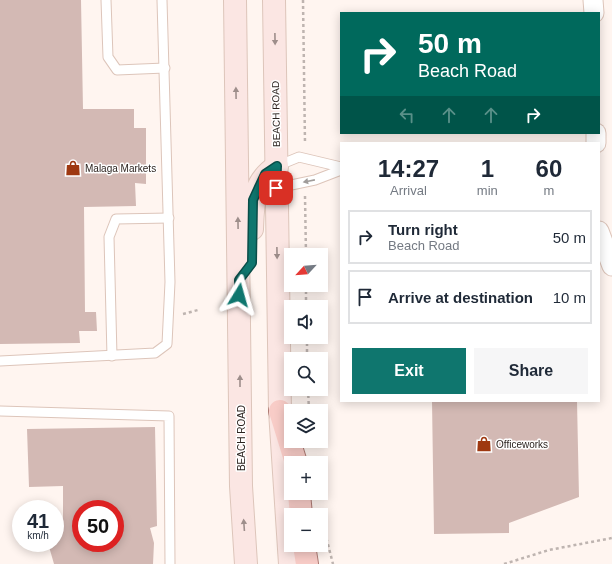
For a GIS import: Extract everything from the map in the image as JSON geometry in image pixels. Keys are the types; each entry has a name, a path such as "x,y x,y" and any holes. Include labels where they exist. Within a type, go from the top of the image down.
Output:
{"main road":[{"name":"BEACH ROAD","path":"235,0 241,486 246,564"},
{"name":"BEACH ROAD","path":"274,0 280,411 290,564"},
{"path":"239,280 252,263 253,200 265,174 277,166"},
{"path":"280,411 294,456"},
{"path":"305,552 307,564"}],"street":[{"path":"593,0 594,12"},
{"path":"600,234 612,266"}],"lane":[{"path":"106,0 108,57 117,70 165,68"},
{"path":"0,362 155,353 167,344 170,282 162,0"},
{"path":"277,166 302,157 340,167"},
{"path":"276,188 315,180 340,170"},
{"path":"112,356 109,237 116,218 169,218"},
{"path":"0,411 169,416 170,564"}],"path":[{"path":"302,157 303,0"},
{"path":"305,181 306,248"},
{"path":"191,312 198,310"},
{"path":"504,564 549,550 612,538"},
{"path":"328,544 333,564"}],"building":[{"name":"Malaga Markets","path":"0,0 81,0 83,109 134,109 134,128 146,128 146,184 135,183 136,206 84,207 85,312 96,312 97,331 79,331 80,343 0,344"},
{"path":"432,402 577,402 579,497 509,523 509,533 434,534"},
{"path":"155,427 157,526 150,528 154,543 153,564 54,564 51,552 64,552 63,486 29,487 27,429"}],"place":[{"name":"Malaga Markets","path":"73,168"},
{"name":"Officeworks","path":"484,444"}],"route":[{"path":"239,295 239,280 252,263 253,200 265,174 277,166 276,188"}]}
